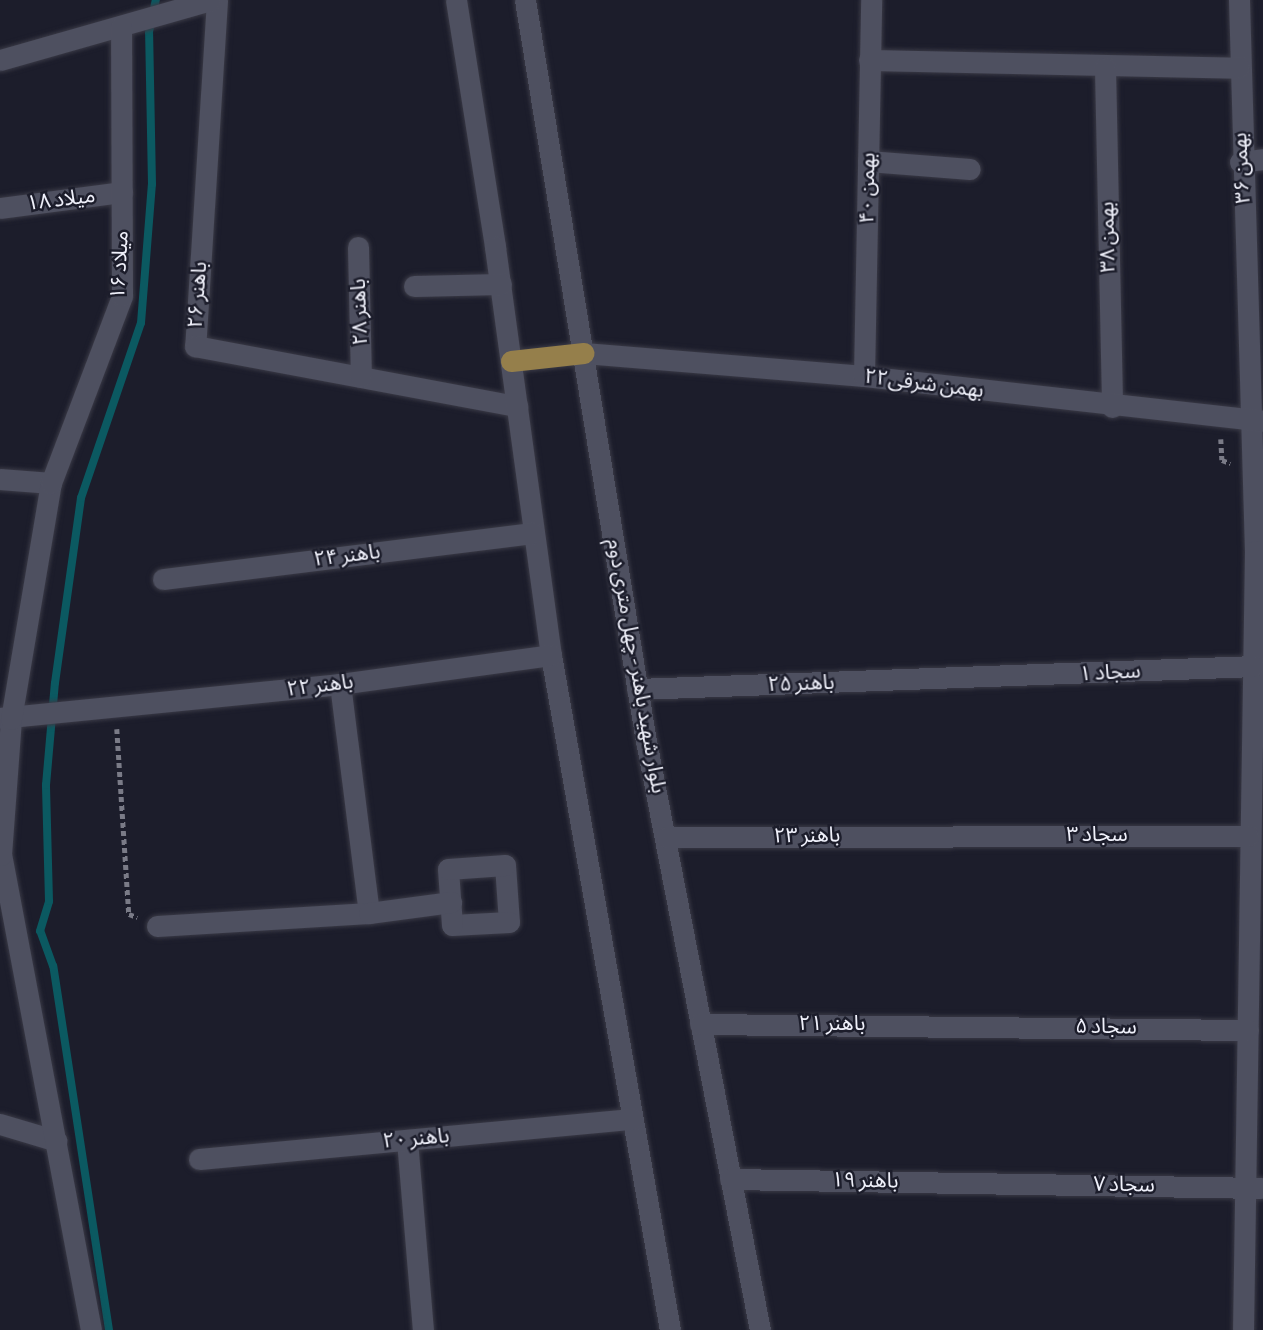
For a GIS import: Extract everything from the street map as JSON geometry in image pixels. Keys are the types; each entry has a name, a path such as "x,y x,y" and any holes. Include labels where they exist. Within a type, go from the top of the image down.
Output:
{"main road":[{"path":"511,361 584,353"}],"street":[{"path":"0,60 181,6 210,0"},
{"name":"باهنر ۲۶","path":"217,0 195,346 517,407"},
{"path":"456,0 501,284 532,533 551,655 670,1330"},
{"name":"بلوار شهید باهنر - چهل متری دوم","path":"525,0 638,690 700,1024 761,1330"},
{"name":"بهمن ۴۰","path":"864,376 871,0"},
{"name":"بهمن ۳۶","path":"1239,0 1240,163 1257,289 1259,552 1254,666 1259,733 1248,836 1256,925 1248,1030 1256,1188 1250,1326"},
{"name":"میلاد ۱۶","path":"91,1330 1,855 6,719 51,483 122,296 122,192 128,23"},
{"path":"869,60 1105,68 1239,68"},
{"name":"بهمن ۳۸","path":"1105,68 1112,407"},
{"path":"1240,163 1263,159"},
{"path":"869,161 970,169"},
{"name":"میلاد ۱۸","path":"0,208 122,192"},
{"name":"باهنر ۲۸","path":"358,247 361,377"},
{"path":"414,286 501,284"},
{"name":"۲۲بهمن شرقی","path":"584,353 864,376 1112,407 1258,421"},
{"path":"0,479 51,483"},
{"name":"باهنر ۲۴","path":"163,579 532,533"},
{"name":"باهنر ۲۲","path":"6,719 90,713 340,684 551,655"},
{"name":"سجاد ۱","path":"965,679 1254,666"},
{"name":"باهنر ۲۵","path":"638,690 965,679"},
{"path":"340,684 369,913"},
{"name":"باهنر ۲۳","path":"667,837 946,834"},
{"name":"سجاد ۳","path":"946,834 1248,836"},
{"path":"157,926 369,913 451,902"},
{"name":"باهنر ۲۱","path":"700,1024 963,1025"},
{"name":"سجاد ۵","path":"963,1025 1248,1030"},
{"name":"باهنر ۲۰","path":"199,1159 632,1119"},
{"path":"0,1124 57,1141"},
{"path":"407,1140 423,1330"},
{"name":"باهنر ۱۹","path":"730,1179 1000,1182"},
{"name":"سجاد ۷","path":"1000,1182 1256,1188"}],"path":[{"path":"116,710 129,914 157,926"}],"waterway":[{"path":"109,1330 53,966 40,931 49,901 46,785 55,683 81,498 141,323 152,184 149,32 156,0"}]}
